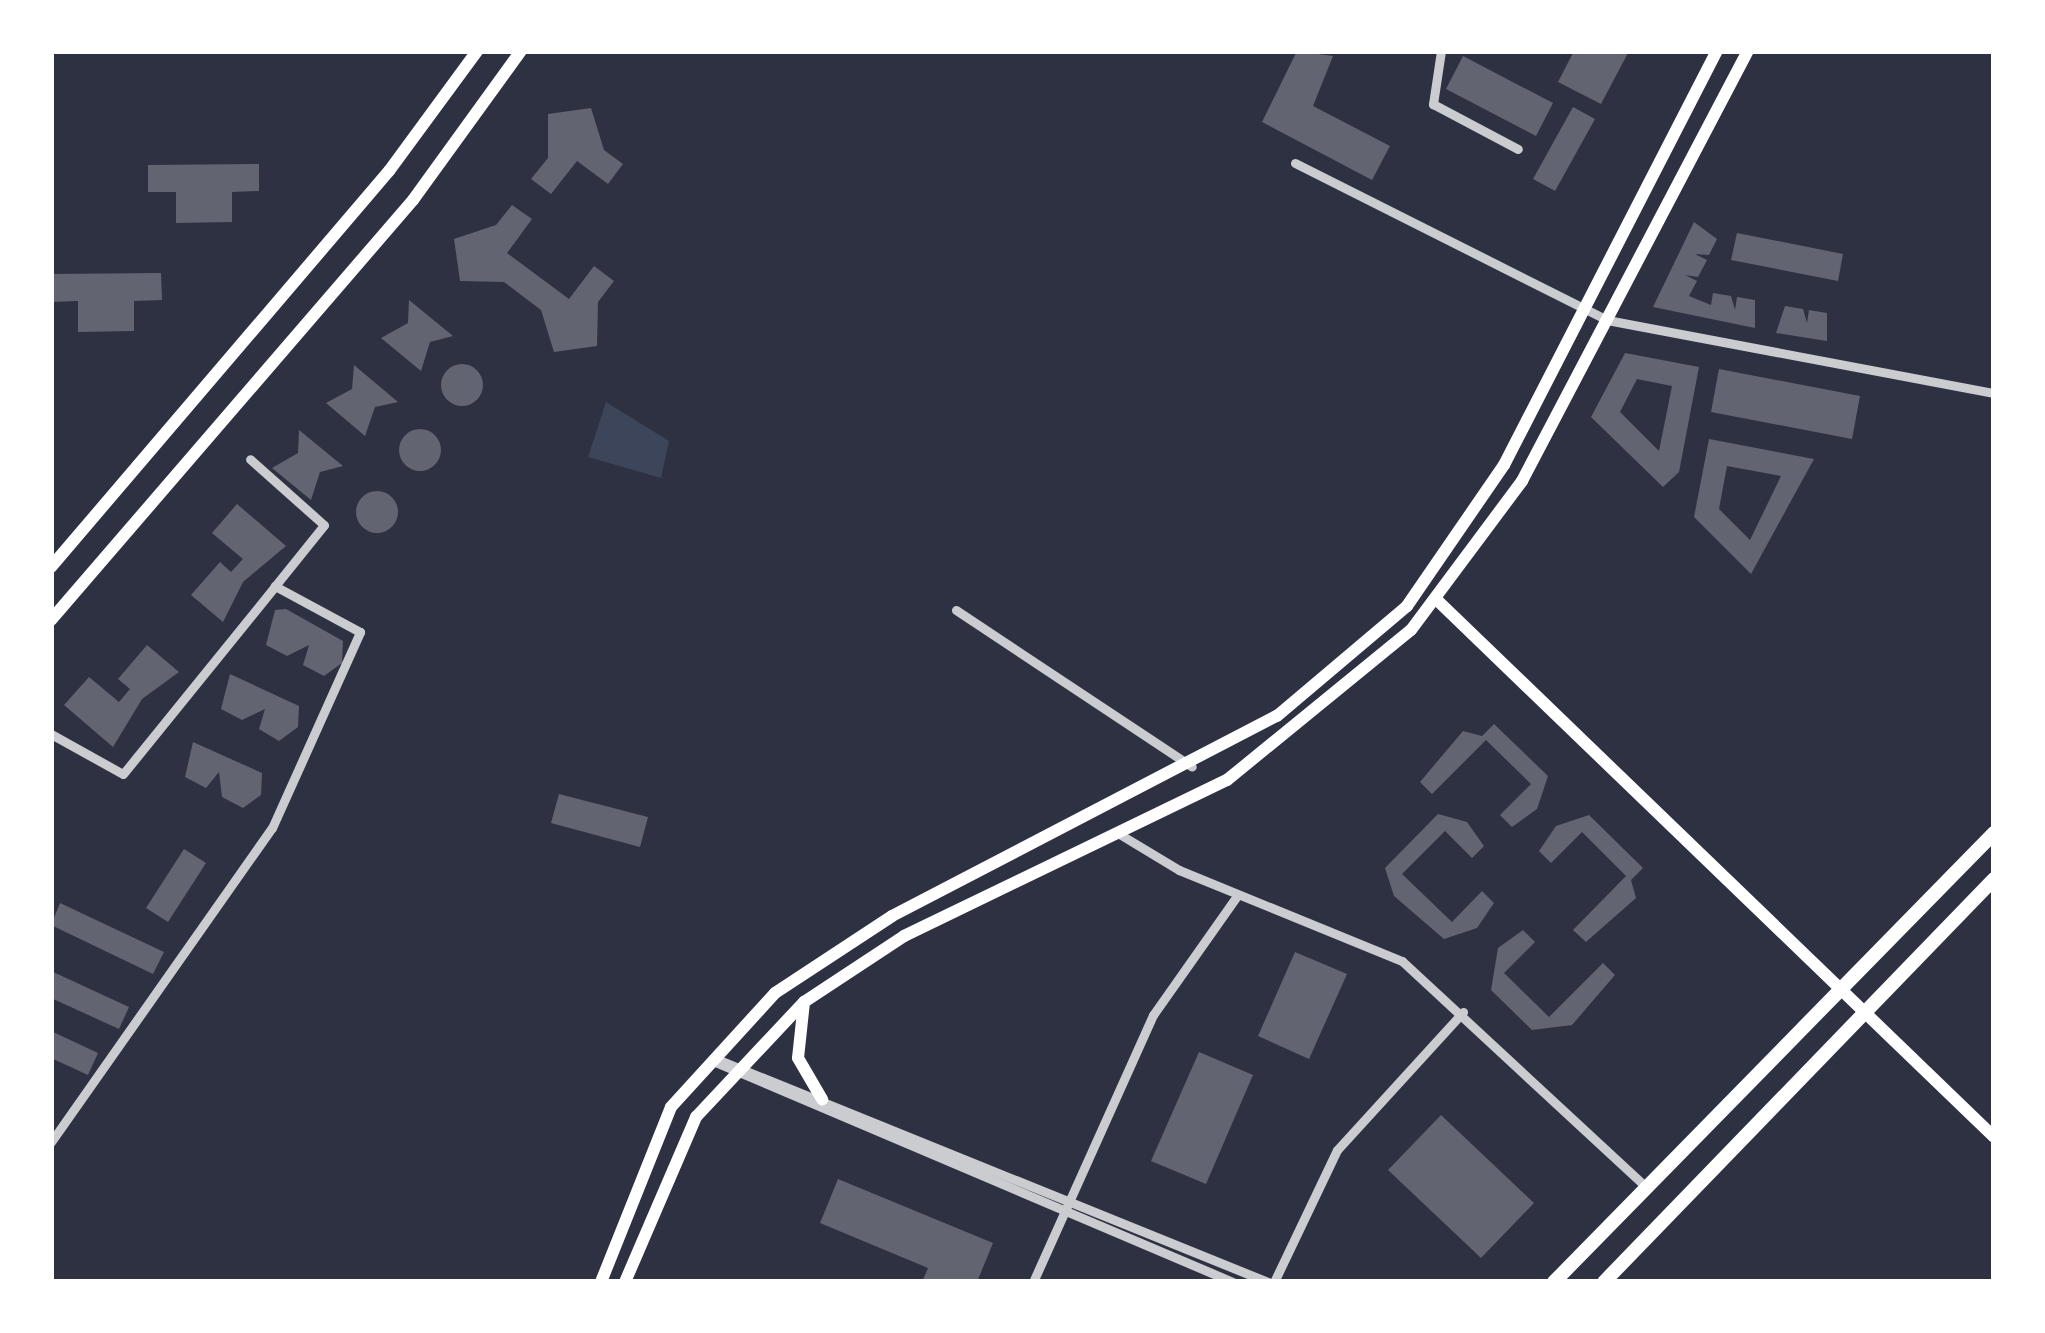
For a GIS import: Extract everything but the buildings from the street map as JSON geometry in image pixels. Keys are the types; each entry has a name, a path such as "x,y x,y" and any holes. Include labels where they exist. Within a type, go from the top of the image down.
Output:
{"main road":[{"path":"51,567 465,70 474,51"},
{"path":"51,620 413,200 521,51"},
{"path":"601,1282 638,1170 709,1057 775,993 892,916 1192,767 1333,676 1407,606 1494,482 1717,51"},
{"path":"625,1282 663,1172 732,1069 804,1002 904,936 1121,835 1292,735 1438,601 1522,481 1748,51"},
{"path":"1438,601 1994,1137"},
{"path":"1554,1282 1994,833"},
{"path":"1604,1282 1994,880"},
{"path":"892,916 904,936"},
{"path":"804,1002 799,1058 822,1099"}],"street":[{"path":"1441,51 1433,104 1518,149"},
{"path":"1295,163 1606,320 1994,393"},
{"path":"51,734 123,774 324,524 250,459"},
{"path":"51,1142 272,828 359,632 275,586"},
{"path":"956,610 1192,767"},
{"path":"1121,835 1237,896 1372,945 1463,1012 1646,1187"},
{"path":"1033,1282 1153,1015 1237,896"},
{"path":"732,1069 822,1099 1271,1282 1337,1150 1463,1012"},
{"path":"709,1057 1233,1282"}],"shaded area":[{"path":"606,402 669,441 661,478 588,457"}]}
